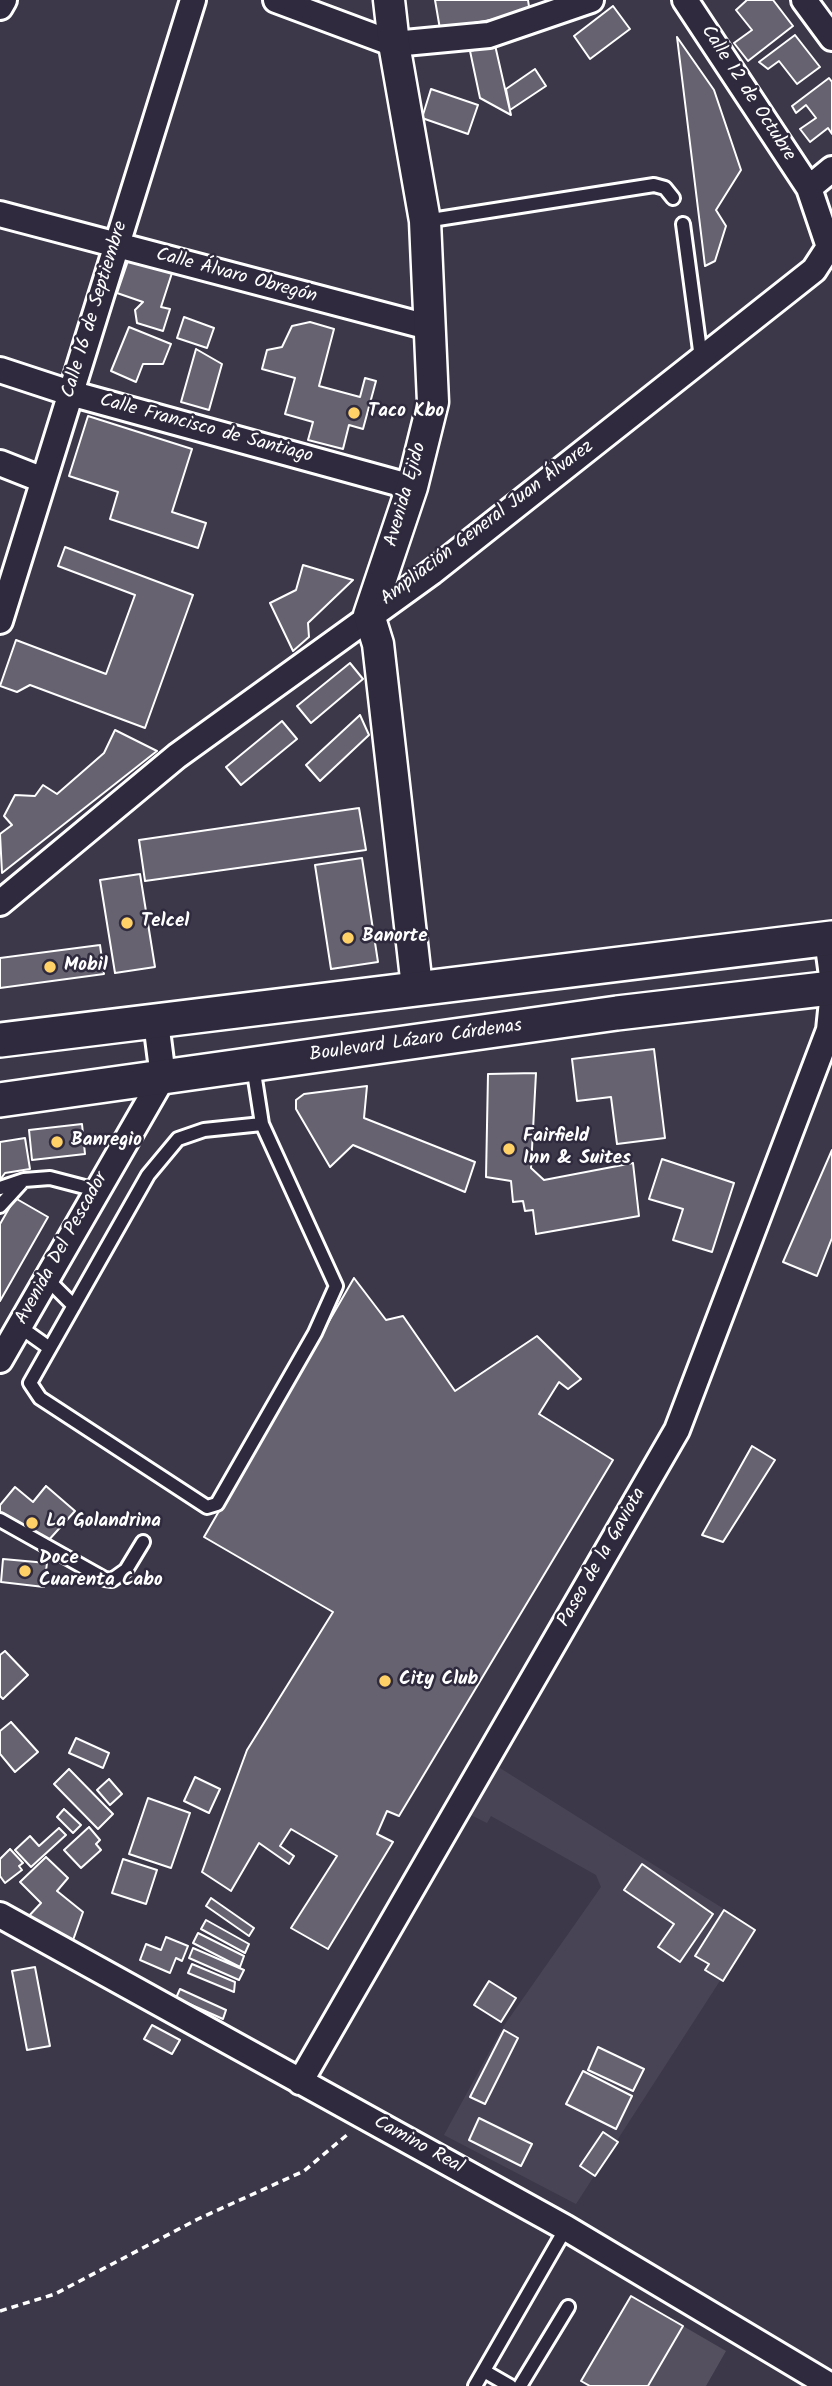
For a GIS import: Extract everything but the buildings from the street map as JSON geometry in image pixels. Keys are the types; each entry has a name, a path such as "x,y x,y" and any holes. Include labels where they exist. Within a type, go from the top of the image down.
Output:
{"main road":[{"path":"0,1040 830,938"},
{"name":"Boulevard Lázaro Cárdenas","path":"0,1100 617,1013 832,988"}],"street":[{"path":"0,7 4,0"},
{"name":"Calle 16 de Septiembre","path":"0,621 193,0"},
{"path":"276,0 394,44 489,35 552,7 592,0"},
{"name":"Avenida Ejido","path":"369,615 412,487 433,402 432,328 425,221 394,44 389,0"},
{"name":"Calle 12 de Octubre","path":"685,0 809,188"},
{"path":"804,0 832,38"},
{"path":"809,188 832,169"},
{"name":"Ampliación General Juan Álvarez","path":"0,903 177,755 432,572 814,270 825,257 829,247 809,188"},
{"name":"Calle Álvaro Obregón","path":"0,214 432,328"},
{"name":"Calle Francisco de Santiago","path":"0,370 70,393 412,487"},
{"path":"0,463 43,480"},
{"path":"369,615 378,644 417,987"},
{"path":"830,938 832,976"},
{"name":"Paseo de la Gaviota","path":"300,2081 677,1430 829,1030 832,1001"},
{"path":"156,1022 163,1077"},
{"name":"Avenida Del Pescador","path":"0,1360 163,1077"},
{"name":"Camino Real","path":"0,1915 566,2228 831,2386"}],"lane":[{"path":"425,221 654,185 665,188 673,198"},
{"path":"683,223 701,358"},
{"path":"253,1065 262,1124 336,1286 315,1333 217,1504 207,1507 40,1398 30,1383 148,1175 178,1139 204,1130 262,1124"},
{"path":"0,1188 24,1180 50,1178 96,1190"},
{"path":"0,1206 24,1180"},
{"path":"48,1280 74,1306"},
{"path":"20,1327 48,1348"},
{"path":"0,1520 105,1579 112,1580 126,1570 143,1542"},
{"path":"475,2386 566,2228"},
{"path":"520,2386 568,2307"},
{"path":"484,2371 510,2386"}],"path":[{"path":"0,2311 55,2294 198,2218 304,2171 336,2147 363,2116"}],"shaded area":[{"path":"492,1763 754,1928 576,2204 444,2135 503,2027 601,1887 596,1875 491,1816 487,1823 463,1811"},
{"path":"683,2326 726,2351 706,2386 648,2386"}],"place":[{"name":"Taco Kbo","path":"354,413"},
{"name":"Telcel","path":"127,923"},
{"name":"Banorte","path":"348,938"},
{"name":"Mobil","path":"50,967"},
{"name":"Banregio","path":"57,1142"},
{"name":"Fairfield Inn & Suites","path":"509,1149"},
{"name":"La Golandrina","path":"32,1523"},
{"name":"Doce Cuarenta Cabo","path":"25,1571"},
{"name":"City Club","path":"385,1681"}]}
